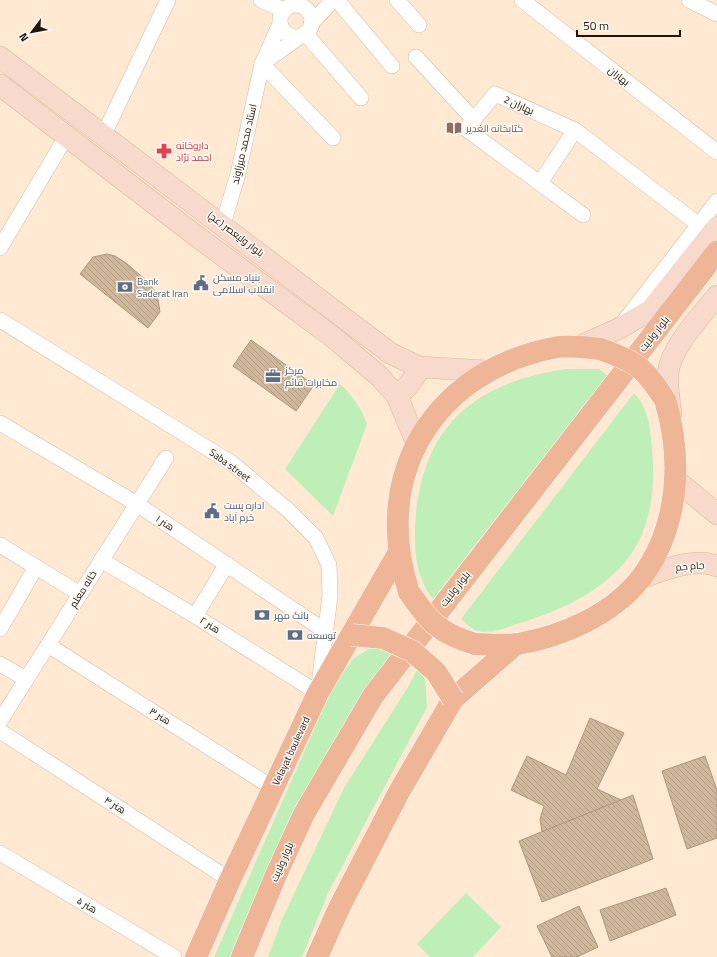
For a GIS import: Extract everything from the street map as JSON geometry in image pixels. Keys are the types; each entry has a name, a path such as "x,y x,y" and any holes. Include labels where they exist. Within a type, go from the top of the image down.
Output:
{"main road":[{"name":"بلوار ولیعصر (عج)","path":"0,57 104,134 390,353 419,367 487,371"},
{"path":"0,85 66,137 334,338 379,376 397,396 417,444"},
{"path":"578,347 618,329 651,310 708,226"},
{"name":"بلوار ولایت","path":"242,957 276,875 304,814 372,696 717,252"},
{"name":"بلوار ولایت","path":"257,957 298,857 379,708 406,671 549,490 717,272"},
{"path":"672,421 665,400 654,382 640,366 620,356 600,349 559,347 540,352 503,363 487,371 463,387 434,415 417,444 404,477 399,513 399,552 402,572 409,592 435,627 455,638 475,644 516,644 554,635 588,622 616,602 641,578 658,548 670,516 676,480 675,445 668,385 670,362 689,332 717,296"},
{"path":"397,396 415,379 419,367"},
{"path":"676,480 717,514"},
{"name":"Velayat boulevard","path":"196,957 230,880 318,693 399,552"},
{"name":"جام جم","path":"641,578 679,565 711,564 717,566"},
{"path":"352,635 383,638 412,651 436,672 453,699"},
{"path":"317,957 340,906 400,792 453,699 516,644"}],"street":[{"path":"104,134 168,0"},
{"path":"261,0 292,10 302,6 310,13 306,31"},
{"path":"332,0 306,31 262,64 333,138"},
{"path":"338,0 392,66"},
{"path":"397,0 419,24"},
{"name":"بهاران","path":"522,0 717,152"},
{"path":"689,0 717,14"},
{"path":"292,10 286,33 290,35 306,31"},
{"name":"استاد محمد میرزاوند","path":"222,224 238,174 262,64 292,10"},
{"path":"306,31 361,98"},
{"path":"416,57 473,119 466,129 583,215"},
{"name":"بهاران 2","path":"473,119 495,94 576,130 708,226"},
{"path":"540,183 576,130"},
{"path":"1,244 66,137"},
{"path":"708,226 717,201"},
{"name":"Saba street","path":"0,320 233,464 289,511 316,538 329,564 330,596 318,693"},
{"name":"هنر ۱","path":"0,423 137,504 325,630"},
{"name":"خانه معلم","path":"0,721 166,458"},
{"path":"0,545 80,594"},
{"name":"هنر ۲","path":"101,560 195,616 318,693"},
{"path":"195,616 227,564"},
{"path":"0,629 36,567"},
{"name":"هنر ۳","path":"48,645 273,788"},
{"path":"0,664 26,679"},
{"name":"هنر ۴","path":"0,730 230,880"},
{"name":"هنر ۵","path":"0,853 174,957"}],"green space":[{"path":"566,369 599,369 609,377 599,386 433,599 427,591 417,564 415,525 419,491 428,461 441,436 458,416 478,399 504,386 533,376"},
{"path":"340,384 356,402 367,424 333,516 285,469"},
{"path":"634,393 643,405 648,419 653,461 653,484 650,507 644,530 629,557 602,584 570,604 553,612 492,631 483,632 471,628 461,619"},
{"path":"375,645 394,653 234,957 214,957 333,686 353,659"},
{"path":"417,670 425,679 427,707 329,891 302,957 268,957 283,917 344,788 408,687"},
{"path":"466,893 501,927 473,957 430,957 417,944"}],"building":[{"name":"Bank Saderat Iran","path":"107,254 115,256 126,263 147,281 157,294 160,312 148,328 80,274 93,257"},
{"name":"مرکز مخابرات قائم","path":"251,340 314,385 296,411 233,366"},
{"path":"590,718 624,733 597,789 621,800 542,832 540,819 544,806 511,790 527,756 566,775"},
{"path":"705,756 717,790 717,838 687,849 662,771"},
{"path":"633,795 653,859 542,902 519,841"},
{"path":"666,888 676,915 610,941 600,910"},
{"path":"579,906 598,947 577,957 552,957 537,926"}],"place":[{"name":"کتابخانه الغدیر","path":"454,128"},
{"name":"داروخانه احمد نژاد","path":"164,151"},
{"name":"بنیاد مسکن انقلاب اسلامی","path":"201,283"},
{"name":"Bank Saderat Iran","path":"125,287"},
{"name":"مرکز مخابرات قائم","path":"273,376"},
{"name":"اداره پست خرم آباد","path":"212,511"},
{"name":"بانک مهر","path":"262,615"},
{"name":"توسعه","path":"295,635"}]}
